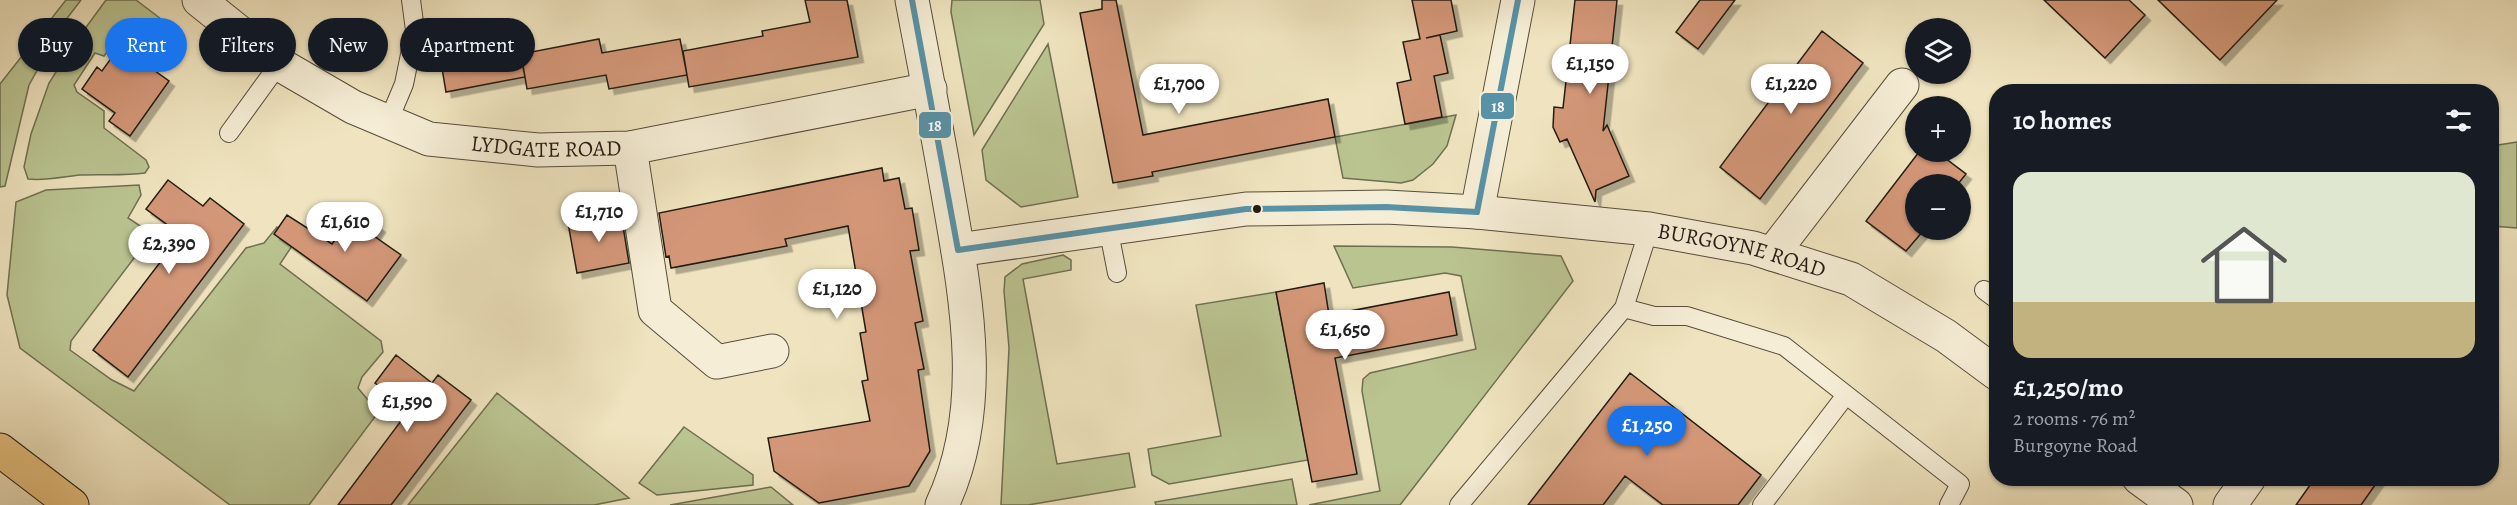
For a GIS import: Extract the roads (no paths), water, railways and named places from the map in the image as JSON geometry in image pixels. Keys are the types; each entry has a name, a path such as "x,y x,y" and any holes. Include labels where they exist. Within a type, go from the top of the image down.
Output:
{"main road":[{"path":"0,450 72,505"}],"street":[{"name":"LYDGATE ROAD","path":"199,0 222,18"},
{"path":"912,0 958,250 970,340 971,381 954,479 942,505"},
{"path":"1477,212 1518,0"},
{"name":"LYDGATE ROAD","path":"293,72 353,107 429,139 538,150 630,148 930,89"},
{"path":"1772,254 1902,85"},
{"path":"630,148 655,310 717,362 772,351"},
{"name":"BURGOYNE ROAD","path":"958,250 1246,209 1386,207 1477,212 1649,229 1753,248 1851,279 1946,336 1989,368"},
{"path":"2150,486 2176,505"},
{"path":"2230,505 2243,486"}],"lane":[{"path":"388,122 404,84 415,30 411,0"},
{"path":"229,133 273,72"},
{"path":"1108,228 1117,273"},
{"path":"1459,505 1624,308 1649,229"},
{"path":"1624,308 1654,316 1686,316 1784,346 1960,484 1949,505"},
{"path":"1762,505 1846,395"}]}
